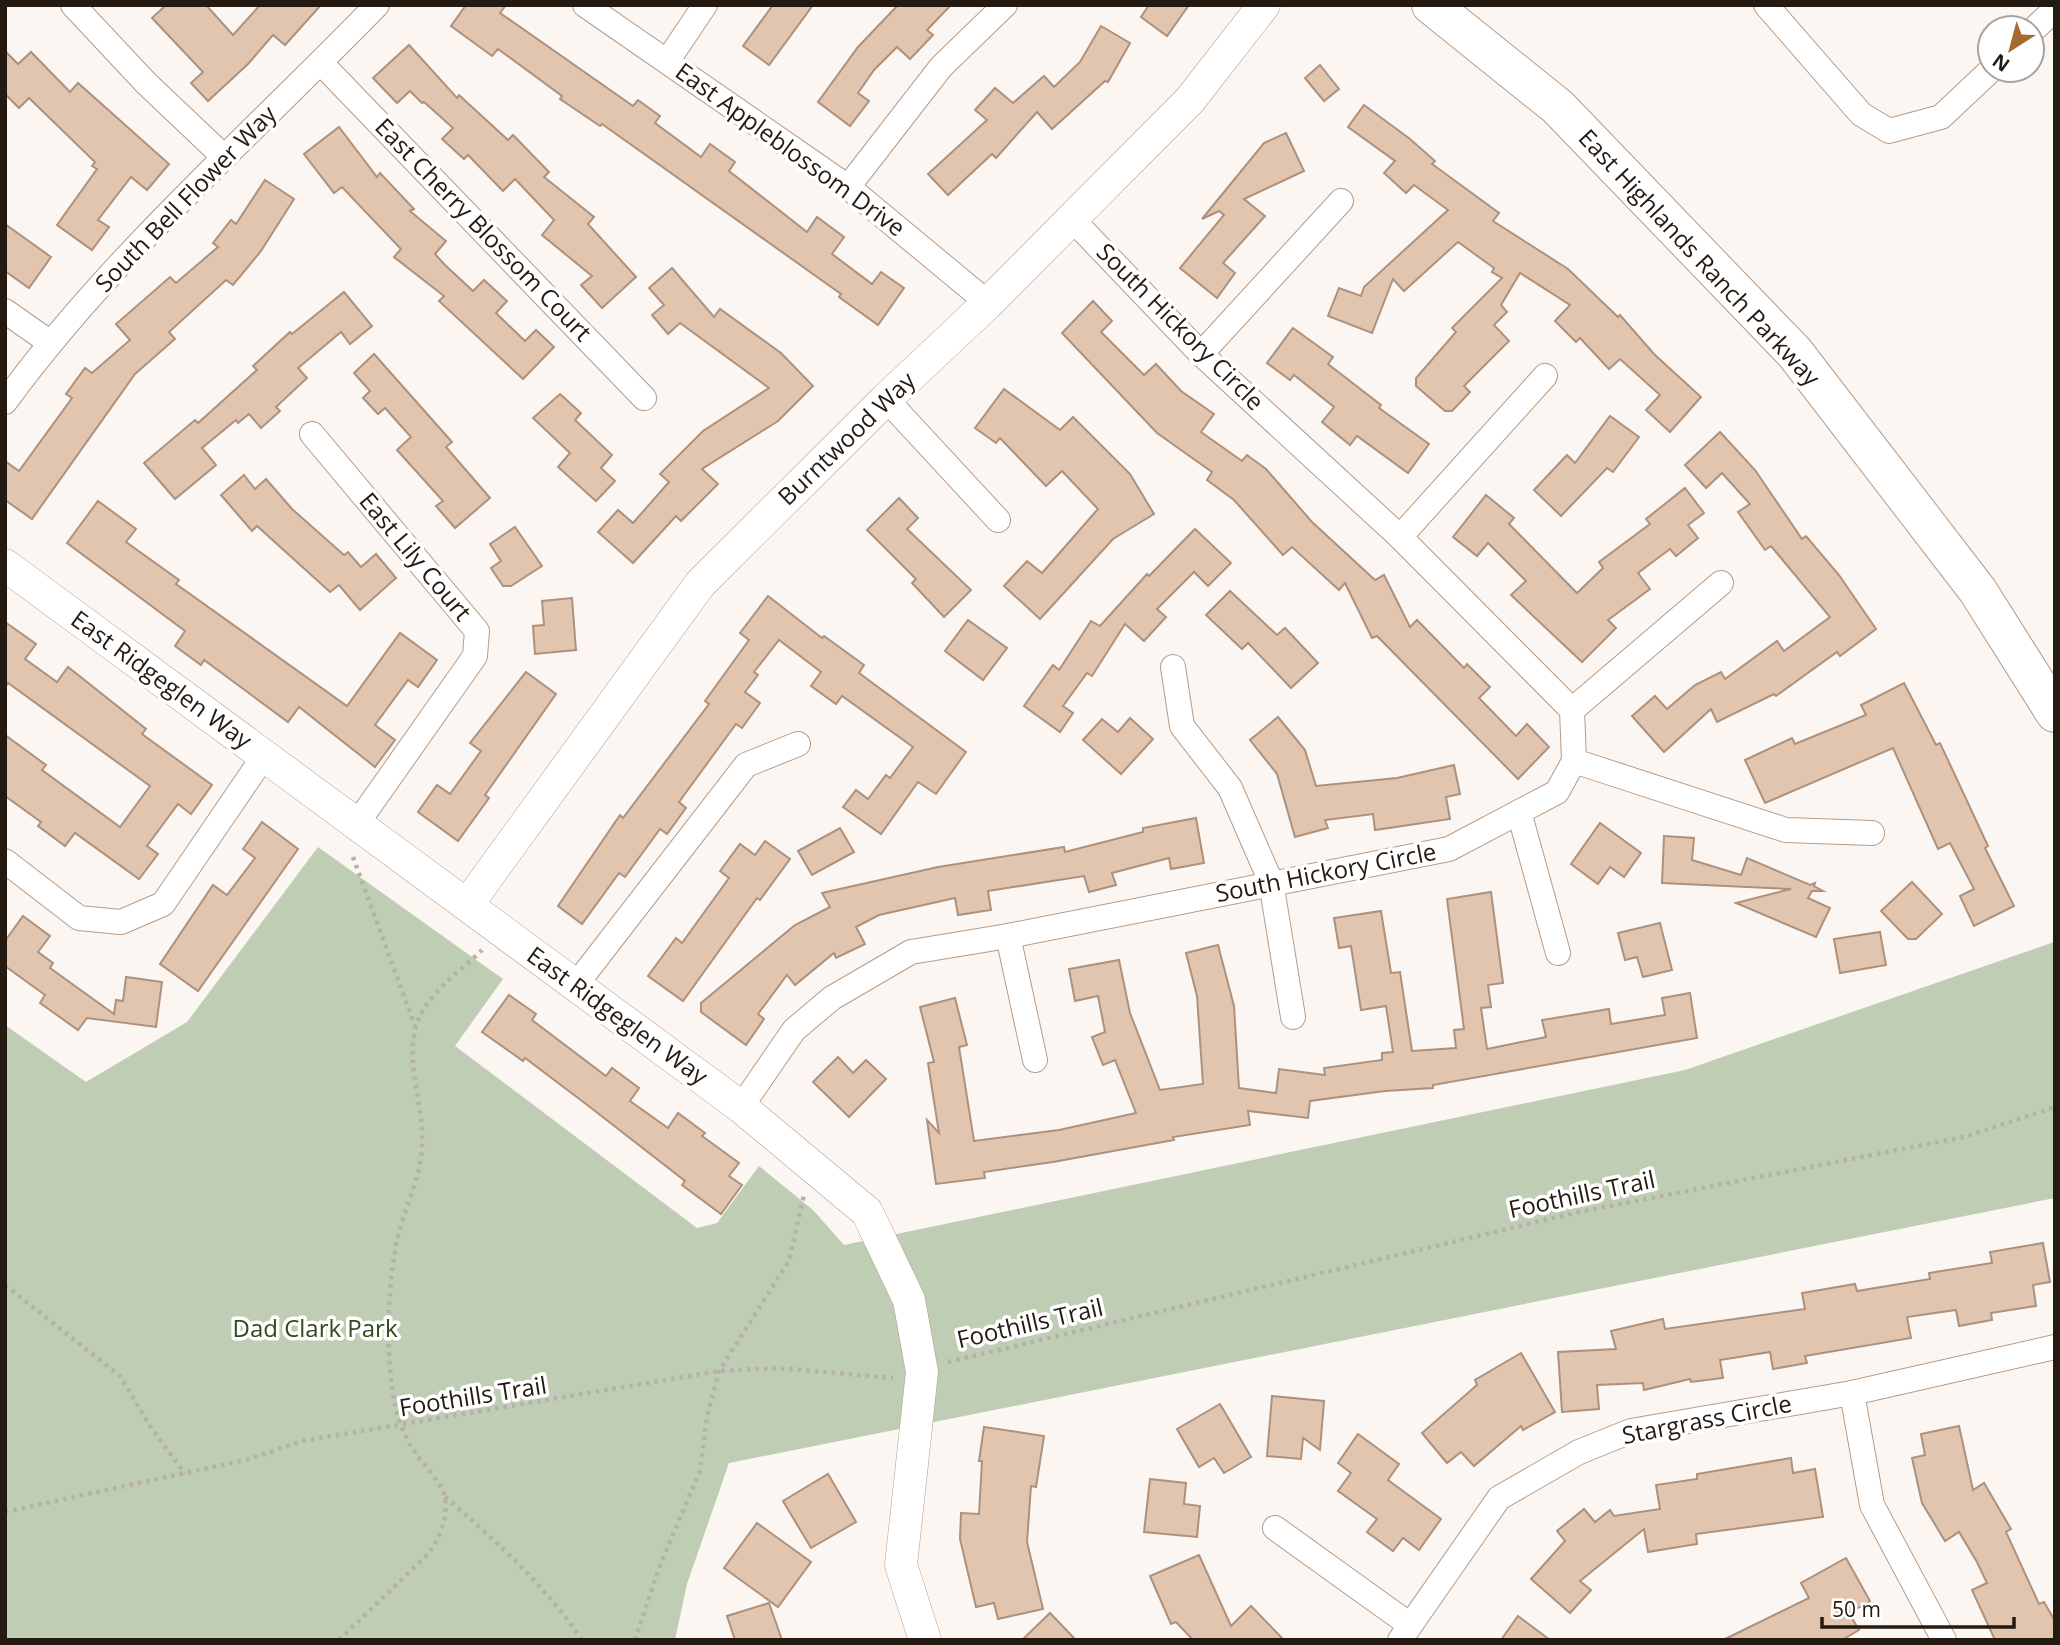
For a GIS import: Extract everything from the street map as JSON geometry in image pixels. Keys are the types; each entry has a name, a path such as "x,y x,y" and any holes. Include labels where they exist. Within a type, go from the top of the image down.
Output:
{"main road":[{"name":"East Highlands Ranch Parkway","path":"1431,5 1558,107 1795,353 1978,591 2055,713"}],"street":[{"path":"73,5 146,83 224,157"},
{"name":"South Bell Flower Way","path":"5,402 49,342 224,157 377,5"},
{"name":"East Appleblossom Drive","path":"585,5 848,187 988,303"},
{"path":"668,60 705,5"},
{"path":"848,187 941,67 1005,5"},
{"name":"Burntwood Way","path":"467,905 700,584 886,399 988,303 1190,100 1264,5"},
{"path":"1766,5 1861,114 1889,131 1941,117 1976,83"},
{"name":"East Cherry Blossom Court","path":"321,63 644,398"},
{"path":"1201,354 1341,201"},
{"name":"South Hickory Circle","path":"1072,219 1201,354 1401,537 1572,710"},
{"path":"5,311 49,342"},
{"path":"1401,537 1545,376"},
{"path":"886,399 999,520"},
{"name":"East Lily Court","path":"312,434 477,631 475,656 356,825"},
{"name":"East Ridgeglen Way","path":"5,565 741,1107 867,1212 909,1300 922,1372 901,1565 925,1640"},
{"path":"1721,583 1572,710 1574,761 1786,830 1872,833"},
{"path":"1173,667 1182,726 1230,788 1271,882 1293,1017"},
{"path":"575,986 746,765 798,744"},
{"path":"5,862 79,918 121,922 163,904 264,756"},
{"name":"South Hickory Circle","path":"741,1107 794,1030 832,998 911,952 1008,936 1449,849 1557,792 1574,761"},
{"path":"1519,812 1558,953"},
{"path":"1008,936 1035,1060"},
{"name":"Stargrass Circle","path":"1405,1633 1499,1498 1579,1451 1631,1431 1852,1393 2055,1347"},
{"path":"1852,1393 1872,1505 1944,1640"},
{"path":"1275,1528 1405,1633"}],"path":[{"path":"356,825 351,852 415,1027"},
{"path":"501,931 435,996 421,1013 415,1027 414,1062 423,1127 422,1151 395,1251 389,1341 395,1406 411,1447 445,1496 489,1534 534,1580 582,1640"},
{"name":"Foothills Trail","path":"5,1512 250,1460 302,1441 719,1371 777,1368 891,1379 964,1358 1574,1213 1964,1137 2055,1107"},
{"path":"635,1640 660,1565 700,1471 707,1416 719,1371 789,1261 812,1167"},
{"path":"5,1285 120,1376 150,1426 185,1474"},
{"path":"338,1640 429,1553 438,1540 444,1522 445,1496"}],"green space":[{"name":"Dad Clark Park","path":"318,847 503,979 455,1046 697,1228 717,1223 759,1166 813,1210 844,1245 1685,1070 2054,942 2055,1198 729,1463 687,1584 675,1640 5,1640 5,1025 86,1082 187,1022"}],"building":[{"path":"166,5 206,5 233,35 260,5 321,5 285,45 273,35 248,64 208,101 191,83 203,72 152,18"},
{"path":"466,5 506,5 500,13 633,106 638,100 660,116 655,123 701,157 710,144 735,162 729,171 807,232 817,217 844,237 832,254 872,284 881,272 904,288 878,325 839,297 841,294 602,124 600,126 560,99 562,96 498,49 492,56 451,26"},
{"path":"773,5 813,5 769,65 743,46"},
{"path":"898,5 951,5 927,30 933,35 910,59 897,47 874,70 858,93 869,101 850,126 818,102 858,47"},
{"path":"1149,5 1189,5 1167,36 1141,17"},
{"path":"1101,26 1130,43 1108,82 1105,81 1052,129 1037,112 996,158 992,154 948,195 928,174 987,120 975,110 995,88 1013,103 1044,76 1054,87 1080,62"},
{"path":"409,45 457,98 459,95 508,140 513,135 549,172 544,177 594,217 588,224 636,277 602,308 581,285 592,276 542,235 554,220 515,179 503,191 468,155 464,159 442,139 453,128 424,102 410,91 397,103 373,78"},
{"path":"5,51 18,64 31,52 70,92 78,83 169,164 147,190 131,177 98,220 109,227 92,250 57,225 97,169 92,166 95,162 29,98 19,108 5,94"},
{"path":"1320,65 1339,89 1324,101 1305,78"},
{"path":"1364,105 1410,139 1435,161 1432,164 1499,213 1493,221 1568,269 1618,317 1620,315 1654,354 1701,397 1670,432 1646,410 1660,395 1620,359 1609,369 1580,338 1576,342 1555,321 1570,305 1520,273 1501,305 1507,312 1494,325 1509,341 1464,386 1470,392 1452,411 1445,411 1416,386 1416,378 1456,332 1452,328 1502,278 1492,272 1494,268 1458,242 1404,291 1393,279 1372,333 1328,316 1339,288 1361,296 1364,287 1448,210 1414,185 1406,193 1384,173 1395,161 1348,127"},
{"path":"339,127 377,177 380,173 414,209 410,211 446,241 435,254 445,265 473,291 484,280 507,301 496,313 525,341 536,330 554,347 523,379 439,301 444,296 394,257 401,249 342,187 334,193 304,154"},
{"path":"1286,133 1304,171 1244,199 1265,216 1223,263 1235,273 1217,298 1180,268 1224,215 1219,211 1202,219 1264,143"},
{"path":"265,180 294,199 261,251 233,285 226,280 169,332 175,339 135,374 32,519 5,500 5,461 19,471 72,398 66,394 85,368 92,373 130,340 116,324 170,277 176,283 218,247 213,243 231,220 236,224"},
{"path":"5,224 51,257 29,288 5,271"},
{"path":"672,268 714,317 720,309 781,353 813,386 778,421 702,469 718,484 681,521 676,516 633,563 598,532 618,510 633,523 669,482 660,474 703,431 769,388 680,323 668,334 652,315 664,305 649,288"},
{"path":"344,292 372,326 350,344 341,332 298,368 307,378 276,407 280,411 261,428 249,414 238,423 236,420 202,448 216,465 175,499 144,463 195,420 198,423 257,370 253,366 290,332 292,334"},
{"path":"1093,301 1112,321 1101,332 1144,375 1156,364 1181,391 1214,414 1201,432 1242,461 1247,455 1266,469 1312,522 1375,580 1384,575 1410,627 1417,620 1464,668 1467,664 1490,687 1479,698 1516,736 1527,724 1549,747 1518,779 1377,636 1372,638 1345,583 1339,590 1292,547 1283,555 1234,500 1207,480 1212,472 1157,433 1062,333"},
{"path":"1293,328 1333,357 1328,364 1381,405 1379,408 1429,444 1408,473 1357,436 1350,445 1322,422 1334,407 1294,375 1290,380 1267,363"},
{"path":"374,354 452,442 446,447 490,498 455,528 436,506 443,501 397,450 411,437 385,408 378,414 363,398 370,391 354,373"},
{"path":"1004,389 1060,430 1073,417 1130,474 1154,514 1113,539 1040,619 1004,586 1027,561 1042,573 1098,509 1062,471 1046,486 1000,438 996,443 975,428"},
{"path":"560,394 581,413 575,420 612,455 601,468 615,481 596,501 558,467 570,453 533,418"},
{"path":"1610,416 1639,437 1613,472 1607,468 1561,516 1534,490 1567,455 1575,463"},
{"path":"1720,432 1755,470 1802,539 1806,536 1839,575 1876,629 1840,656 1837,652 1776,696 1774,694 1717,722 1711,709 1664,752 1632,716 1655,696 1667,709 1695,685 1721,672 1725,679 1777,641 1784,651 1830,617 1771,546 1765,550 1738,512 1750,504 1722,473 1706,488 1685,465"},
{"path":"244,475 255,489 266,479 292,509 344,555 348,552 361,567 376,554 396,578 360,610 339,585 330,592 257,526 252,531 221,495"},
{"path":"1685,488 1704,513 1688,525 1698,538 1676,556 1670,549 1638,573 1650,589 1608,620 1616,628 1582,662 1511,595 1526,581 1488,543 1477,556 1453,537 1486,495 1514,518 1509,524 1577,593 1603,568 1599,562 1650,524 1646,519"},
{"path":"899,498 918,518 907,529 971,590 944,617 912,583 916,579 867,530"},
{"path":"98,501 136,529 126,542 179,580 176,584 347,706 400,633 437,660 418,687 408,680 375,725 395,740 375,767 299,707 288,722 204,660 201,665 175,646 185,631 67,543"},
{"path":"515,527 542,566 511,586 503,586 491,568 501,561 490,544"},
{"path":"1195,529 1231,563 1208,586 1194,572 1157,609 1166,617 1144,641 1125,624 1092,676 1087,673 1063,706 1073,713 1060,732 1024,706 1053,665 1059,670 1091,621 1100,626 1147,574 1149,576"},
{"path":"1230,591 1277,635 1285,628 1318,663 1291,688 1248,643 1242,649 1206,615"},
{"path":"768,596 822,638 824,636 864,665 859,673 966,752 936,794 918,782 881,834 843,807 856,790 868,799 886,775 890,778 913,747 842,696 836,704 811,686 821,672 779,640 754,672 758,675 745,692 760,703 742,728 736,724 679,802 686,808 667,834 660,829 625,877 619,873 582,924 558,906 620,815 623,818 709,704 705,701 749,640 740,633"},
{"path":"572,598 576,650 535,654 533,626 544,625 542,601"},
{"path":"968,620 1007,648 983,680 945,651"},
{"path":"5,622 36,644 25,659 57,682 68,667 146,729 142,734 212,785 191,814 178,804 147,846 158,854 139,879 75,833 65,846 38,826 41,822 5,796 5,735 46,765 42,770 120,827 150,786 8,683 5,687"},
{"path":"526,672 556,694 485,795 489,798 458,841 418,812 437,785 450,794 481,751 470,743"},
{"path":"1904,683 1936,745 1940,743 1988,846 1985,848 2014,906 1974,926 1960,896 1974,889 1950,843 1938,849 1893,748 1765,803 1745,760 1792,738 1795,744 1866,715 1861,705"},
{"path":"1278,717 1305,750 1316,786 1397,778 1454,765 1460,794 1446,797 1450,819 1375,830 1373,814 1325,820 1328,828 1295,837 1277,774 1250,740"},
{"path":"1130,718 1153,739 1121,774 1083,740 1102,719 1118,732"},
{"path":"1196,818 1204,863 1171,869 1169,858 1112,873 1116,885 1089,892 1084,876 988,891 991,910 958,915 955,898 879,915 856,927 865,944 836,958 834,953 795,985 787,975 758,1014 764,1019 746,1045 701,1012 701,1003 795,925 830,907 822,893 938,867 1064,847 1065,852 1143,832 1143,828"},
{"path":"262,822 298,849 198,991 160,964 213,885 227,895 255,858 243,849"},
{"path":"1600,823 1641,853 1624,877 1610,867 1598,884 1571,864"},
{"path":"840,828 854,852 812,875 798,851"},
{"path":"1664,836 1694,838 1692,860 1741,875 1747,858 1810,885 1815,883 1814,886 1823,891 1812,891 1808,898 1830,908 1816,937 1736,903 1791,889 1662,883"},
{"path":"765,841 790,859 760,900 757,898 683,1001 648,976 676,938 682,943 729,878 720,871 740,844 755,855"},
{"path":"1912,882 1942,914 1916,939 1908,939 1881,911"},
{"path":"1491,892 1503,983 1488,985 1491,1007 1481,1008 1487,1049 1546,1037 1542,1020 1609,1009 1611,1024 1665,1015 1662,998 1690,993 1697,1038 1433,1085 1433,1088 1310,1101 1308,1118 1248,1111 1250,1125 1173,1137 1174,1140 1053,1162 984,1172 985,1178 936,1184 927,1120 939,1133 928,1063 934,1062 920,1007 955,998 967,1045 959,1047 974,1141 1059,1130 1136,1113 1115,1060 1103,1065 1092,1037 1105,1032 1098,996 1075,1001 1069,969 1119,960 1130,1013 1160,1090 1203,1084 1197,996 1186,953 1218,945 1234,1006 1239,1088 1276,1093 1279,1069 1325,1075 1324,1068 1382,1060 1382,1053 1393,1052 1386,1006 1361,1010 1351,946 1339,948 1334,918 1381,911 1391,973 1400,972 1412,1051 1456,1048 1454,1030 1464,1029 1447,899"},
{"path":"23,916 50,936 38,952 53,963 50,968 114,1014 116,1000 123,1001 126,977 162,982 156,1027 87,1018 78,1030 40,1003 45,995 5,966 5,941"},
{"path":"1660,923 1672,970 1643,977 1637,957 1625,960 1618,933"},
{"path":"1880,932 1886,965 1840,973 1834,939"},
{"path":"509,995 536,1014 532,1020 606,1076 612,1068 639,1088 630,1101 668,1128 678,1113 705,1133 702,1136 739,1163 729,1176 742,1185 721,1214 682,1185 685,1181 586,1104 525,1058 523,1061 482,1032"},
{"path":"838,1057 853,1073 866,1060 886,1079 849,1117 813,1082"},
{"path":"2043,1243 2050,1282 2033,1285 2036,1306 1991,1313 1992,1320 1959,1326 1956,1310 1907,1317 1911,1338 1805,1356 1807,1363 1773,1369 1770,1352 1720,1360 1723,1378 1691,1382 1690,1379 1644,1390 1643,1383 1597,1385 1599,1409 1562,1412 1558,1352 1616,1349 1611,1331 1663,1319 1665,1329 1805,1309 1802,1293 1855,1284 1857,1291 1930,1279 1929,1273 1992,1263 1990,1252"},
{"path":"1521,1353 1555,1412 1523,1430 1521,1426 1474,1466 1461,1452 1447,1463 1422,1433 1477,1385 1475,1380"},
{"path":"1272,1396 1324,1401 1320,1450 1303,1438 1301,1459 1267,1456"},
{"path":"1220,1404 1251,1457 1224,1473 1214,1458 1199,1467 1177,1429"},
{"path":"1959,1426 1973,1490 1984,1483 2011,1529 2006,1532 2039,1604 2044,1602 2055,1621 2055,1640 1995,1640 1972,1590 1987,1583 1977,1562 1959,1532 1945,1541 1922,1503 1912,1458 1925,1455 1921,1434"},
{"path":"984,1427 1044,1436 1036,1487 1031,1486 1027,1542 1043,1609 998,1619 994,1603 976,1607 960,1539 961,1513 979,1514 982,1461 979,1461"},
{"path":"1358,1434 1399,1464 1388,1480 1441,1519 1419,1550 1403,1538 1393,1551 1367,1532 1377,1519 1338,1491 1351,1473 1338,1463"},
{"path":"1791,1458 1793,1473 1815,1469 1823,1517 1696,1534 1697,1544 1648,1552 1644,1529 1580,1581 1591,1590 1570,1613 1531,1579 1565,1541 1557,1531 1584,1509 1595,1522 1610,1510 1614,1516 1660,1509 1656,1485 1697,1479 1697,1474"},
{"path":"828,1474 856,1522 811,1548 783,1501"},
{"path":"1150,1479 1186,1483 1184,1504 1200,1506 1197,1537 1144,1532"},
{"path":"757,1523 811,1562 778,1607 724,1568"},
{"path":"1199,1555 1231,1626 1251,1606 1284,1640 1193,1640 1176,1622 1171,1624 1150,1576"},
{"path":"1846,1558 1870,1601 1849,1613 1859,1630 1842,1640 1723,1640 1809,1598 1801,1583"},
{"path":"769,1603 782,1640 735,1640 727,1616"},
{"path":"1050,1613 1076,1640 1022,1640"},
{"path":"1518,1616 1550,1640 1501,1640"}]}
